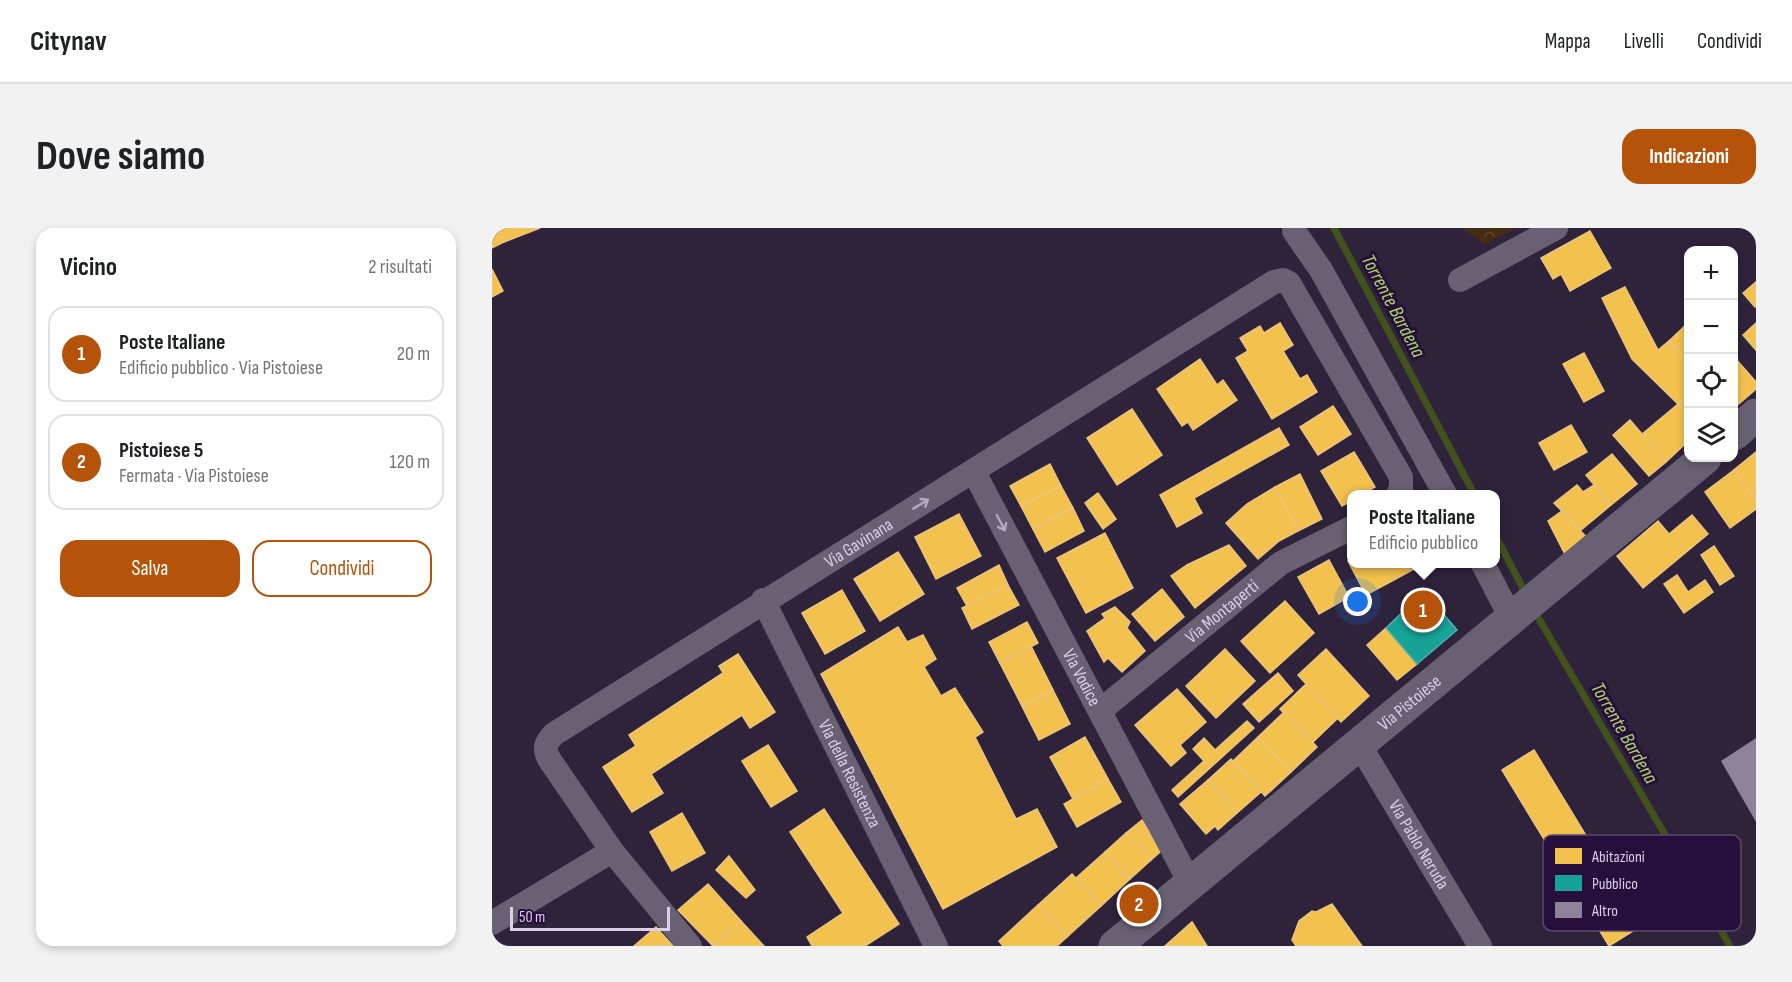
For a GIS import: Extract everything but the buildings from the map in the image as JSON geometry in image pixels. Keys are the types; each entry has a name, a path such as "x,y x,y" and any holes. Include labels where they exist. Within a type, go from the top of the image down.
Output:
{"main road":[{"path":"1738,431 1756,415"},
{"name":"Via Pistoiese","path":"1115,946 1700,462"}],"street":[{"path":"1460,280 1556,228"},
{"path":"1294,231 1321,270 1442,490"},
{"name":"Via Gavinana","path":"612,851 549,759 545,750 546,743 554,734 764,600 974,472 1274,282 1282,280 1289,283 1401,477 1400,490"},
{"name":"Via Vodice","path":"974,472 1190,883"},
{"name":"Via Montaperti","path":"1101,710 1281,563 1347,530"},
{"path":"1486,568 1516,613"},
{"name":"Via della Resistenza","path":"764,600 936,946"},
{"name":"Via Pablo Neruda","path":"1359,744 1480,946"},
{"path":"492,923 612,851 690,946"}],"green space":[{"path":"1462,228 1516,228 1485,244"}],"waterway":[{"name":"Torrente Bardena","path":"1334,228 1472,490"},
{"name":"Torrente Bardena","path":"1500,545 1526,594"},
{"name":"Torrente Bardena","path":"1535,612 1665,835"},
{"name":"Torrente Bardena","path":"1721,931 1730,946"}],"place":[{"name":"Poste Italiane","path":"1423,610"},
{"name":"Pistoiese 5","path":"1139,904"}]}
